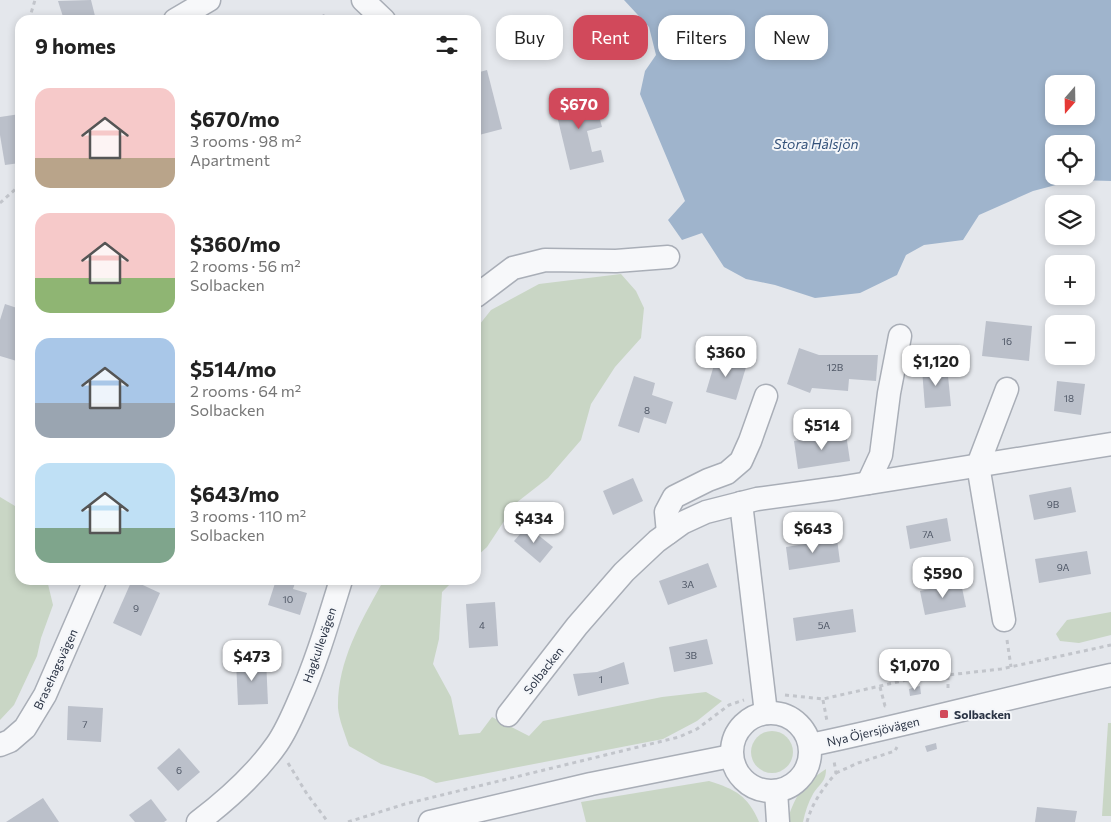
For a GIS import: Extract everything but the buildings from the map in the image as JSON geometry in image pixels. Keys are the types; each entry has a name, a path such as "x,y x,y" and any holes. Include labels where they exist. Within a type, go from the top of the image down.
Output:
{"street":[{"path":"183,15 208,0"},
{"path":"363,0 379,15"},
{"path":"481,292 513,268 545,260 616,261 668,257"},
{"path":"868,483 881,455 889,393 900,336"},
{"path":"1004,620 978,465 1007,389"},
{"path":"668,533 666,512 674,497 727,473 741,461 766,396"},
{"name":"Solbacken","path":"508,715 577,626 624,572 657,541 682,523 706,512 741,503 1111,444"},
{"path":"741,503 765,704 740,727 732,741 731,756 738,774 746,783 757,789 776,791 778,822"},
{"name":"Brasehagsvägen","path":"0,745 10,741 25,728 45,695 93,585"},
{"name":"Hagkullevägen","path":"198,822 219,806 257,769 288,726 320,646 339,585"},
{"name":"Nya Öjersjövägen","path":"810,745 1111,675"},
{"name":"Nya Öjersjövägen","path":"765,704 793,719 805,732 810,745 809,760 802,776 787,788 776,791"},
{"path":"430,822 600,782 731,756"}],"path":[{"path":"30,15 36,0"},
{"path":"0,203 15,190"},
{"path":"1004,620 1011,667"},
{"path":"348,822 405,804 679,736 698,729 730,705 765,704 786,695 823,700 924,676 1011,667 1111,645"},
{"path":"948,675 948,695"},
{"path":"880,687 885,706 891,706"},
{"path":"276,745 307,794 328,822"},
{"path":"836,773 858,763 895,751 897,746"}],"green space":[{"path":"621,274 636,291 644,308 641,338 615,367 591,404 581,440 548,478 516,503 487,547 481,552 481,323 491,310 539,284"},
{"path":"0,497 15,506 15,585 48,585 53,605 41,638 37,656 14,705 0,720"},
{"path":"381,585 449,585 442,592 439,639 433,664 451,697 459,735 480,733 492,717 529,736 543,721 662,697 706,692 722,701 697,721 663,739 436,783 424,777 381,764 349,746 338,708 339,691 341,675 351,644"},
{"path":"1111,612 1111,635 1079,643 1060,641 1056,634 1067,620"},
{"path":"1108,723 1111,723 1111,816 1102,816"},
{"path":"768,731 776,731 787,737 793,752 787,767 776,773 768,773 757,767 751,756 751,748 757,737"},
{"path":"826,769 824,780 813,794 803,822 787,822 793,804 801,791 811,780"},
{"path":"709,781 726,787 740,795 755,813 759,822 586,822 581,802"}],"water":[{"name":"Stora Hålsjön","path":"624,0 1111,0 1111,181 1095,181 1095,135 1045,135 1045,185 1056,185 1033,191 979,215 963,240 924,245 906,255 897,275 860,293 815,298 775,285 746,279 724,267 702,233 682,240 668,220 685,201 640,94 645,71 656,55 648,26 648,15 638,15"}],"place":[{"name":"Solbacken","path":"944,714"}]}
